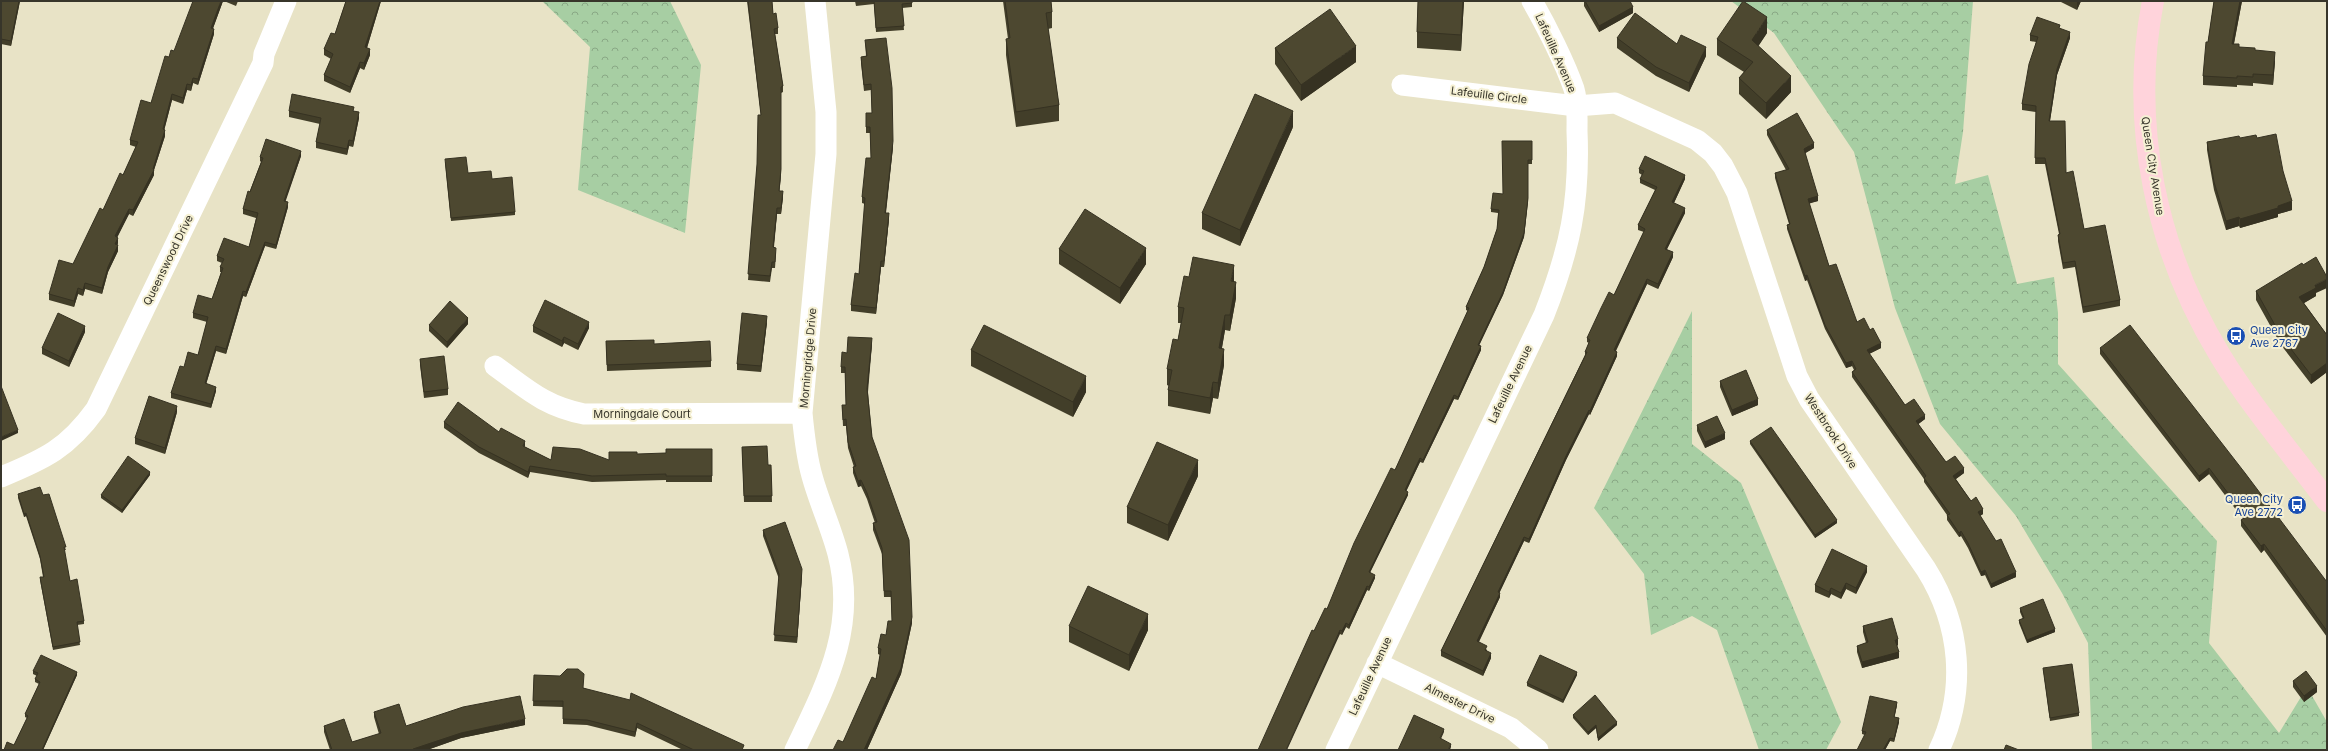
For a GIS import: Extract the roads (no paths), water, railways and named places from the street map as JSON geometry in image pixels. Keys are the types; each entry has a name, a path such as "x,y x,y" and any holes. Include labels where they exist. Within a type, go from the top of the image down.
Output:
{"main road":[{"name":"Queen City Avenue","path":"2153,1 2146,44 2144,86 2146,128 2155,196 2163,229 2197,315 2222,358 2327,501"}],"street":[{"name":"Queenswood Drive","path":"1,477 40,461 60,449 82,428 96,409 237,119 263,63 264,54 286,1"},
{"name":"Morningridge Drive","path":"795,750 828,681 836,657 842,631 844,605 838,554 812,475 805,444 802,413 826,154 826,112 815,1"},
{"name":"Lafeuille Avenue","path":"1336,750 1544,314 1560,273 1570,239 1576,205 1578,155 1574,89 1532,1"},
{"name":"Lafeuille Circle","path":"1402,85 1576,106"},
{"name":"Westbrook Drive","path":"1576,106 1615,103 1697,140 1723,166 1737,193 1797,376 1809,399 1926,569 1937,587 1948,614 1955,643 1957,672 1955,705 1938,750"},
{"name":"Morningdale Court","path":"495,366 547,403 562,410 584,414 802,413"},
{"name":"Almester Drive","path":"1377,663 1511,728 1538,750"}],"place":[{"name":"Queen City Ave 2767","path":"2236,336"},
{"name":"Queen City Ave 2772","path":"2297,505"}]}
